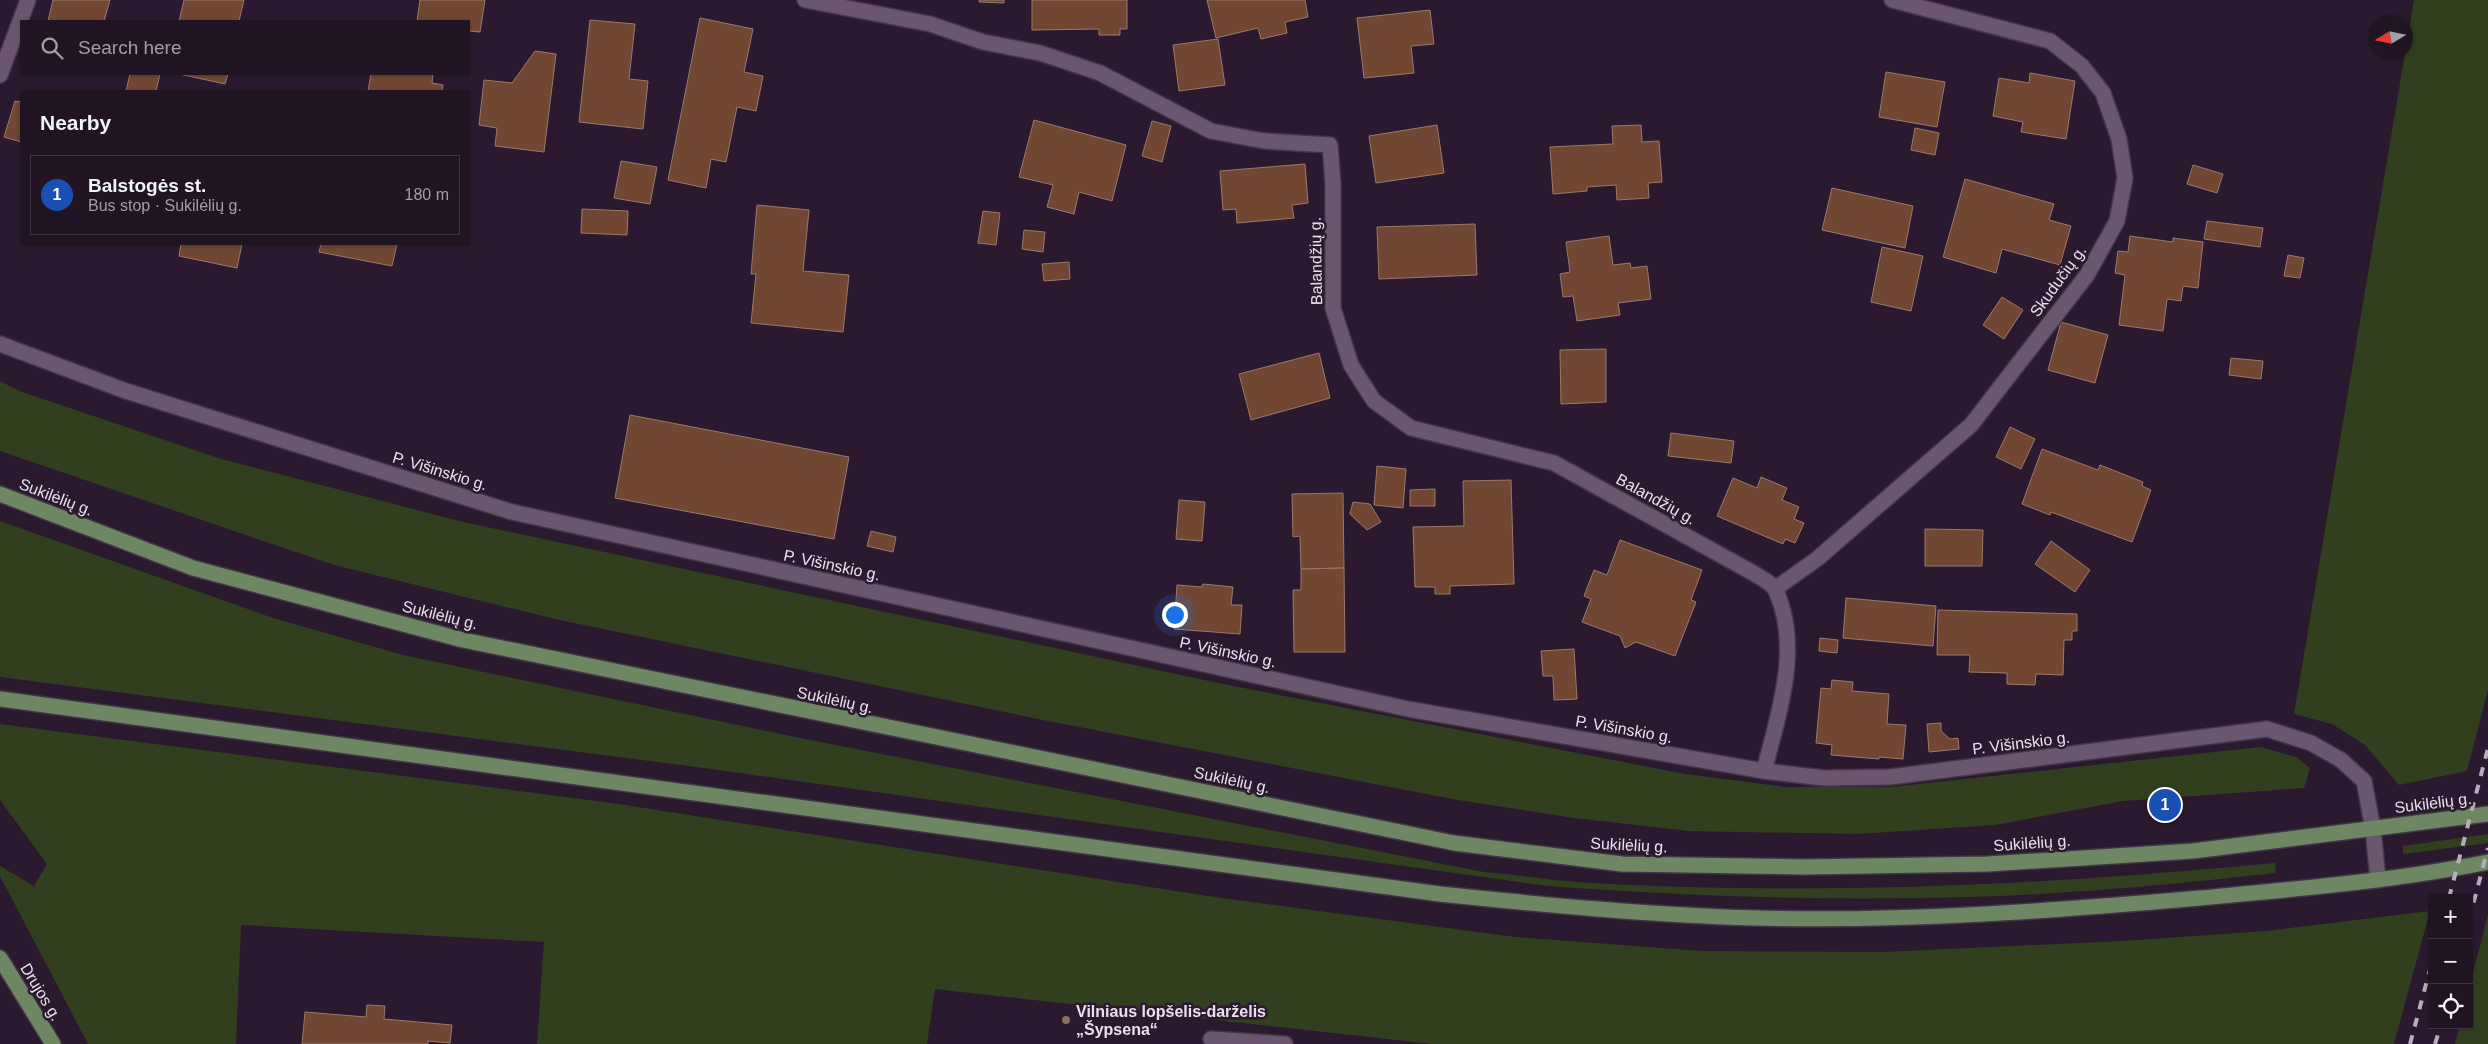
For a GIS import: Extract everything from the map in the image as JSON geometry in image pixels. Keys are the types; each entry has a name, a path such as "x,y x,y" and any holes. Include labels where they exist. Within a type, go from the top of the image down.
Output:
{"main road":[{"name":"Sukilėlių g.","path":"0,494 194,568 463,640 1480,847 1622,864 1803,867 1978,864 2193,851 2488,814"},
{"path":"0,699 1421,891 1611,911 1758,918 1932,916 2081,909 2378,880 2420,875 2488,862"},
{"name":"Drujos g.","path":"0,958 52,1044"}],"street":[{"path":"21,20 28,0"},
{"name":"Balandžių g.","path":"806,0 930,24 983,42 1040,53 1100,74 1211,131 1264,141 1330,146 1333,184 1333,308 1350,365 1374,401 1411,428 1554,463 1755,574 1775,589"},
{"name":"Skudučių g.","path":"1775,589 1817,559 1971,425 2088,275 2117,221 2125,178 2119,139 2103,93 2082,66 2050,41 1892,0"},
{"path":"0,75 20,21"},
{"name":"P. Višinskio g.","path":"0,344 126,391 512,512 1408,709 1764,771 1824,778 1890,777 2267,729 2311,743 2342,760 2364,781 2373,828 2378,880"},
{"path":"1764,771 1783,697 1788,658 1784,621 1775,589"},
{"path":"1211,1039 1285,1044"}],"green space":[{"path":"2414,0 2488,0 2488,690 2467,771 2399,785 2365,745 2332,724 2294,714 2404,60 2413,60 2413,15 2411,15"},
{"path":"0,381 19,391 218,458 459,521 1223,684 1685,774 1785,787 1891,787 2260,747 2296,757 2310,768 2304,788 2123,801 1995,825 1857,834 1689,831 1574,818 1452,799 1043,720 555,619 334,565 0,451"},
{"path":"0,521 273,618 403,655 795,737 1484,872 1591,883 1676,887 1762,888 1848,888 2018,882 2190,871 2275,863 2276,873 2099,890 2010,896 1921,898 1734,896 1547,886 704,768 0,677"},
{"path":"0,724 612,803 1214,897 1515,937 1703,951 1883,952 2122,941 2266,931 2428,911 2428,918 2394,1044 1433,1044 935,989 927,1044 537,1044 544,942 241,925 236,1044 88,1044 0,876 0,866 34,886 47,864 0,800"},
{"path":"2488,834 2488,843 2403,854 2403,846"},
{"path":"2488,915 2488,1044 2455,1044 2459,1029 2473,1029 2473,973"}],"building":[{"path":"53,0 110,0 104,20 48,20"},
{"path":"184,0 244,0 239,20 179,20"},
{"path":"420,0 485,0 480,32 470,31 470,20 417,20"},
{"path":"979,0 1004,0 1004,3 979,2"},
{"path":"1032,0 1127,0 1127,29 1120,29 1120,35 1099,35 1099,29 1032,30"},
{"path":"1207,0 1305,0 1308,17 1285,22 1287,33 1261,39 1258,28 1216,38"},
{"path":"1430,10 1434,44 1411,46 1414,73 1364,78 1357,18"},
{"path":"700,18 753,29 744,72 763,76 756,111 737,107 726,162 711,159 706,188 668,180"},
{"path":"590,20 635,24 629,79 648,81 643,129 579,122"},
{"path":"1218,39 1225,85 1179,91 1173,45"},
{"path":"535,51 556,54 544,152 495,146 497,128 479,125 484,80 512,83"},
{"path":"1886,72 1945,82 1937,127 1879,117"},
{"path":"2030,73 2075,81 2066,139 2021,132 2023,122 1993,116 1999,78 2029,83"},
{"path":"130,75 160,75 156,90 126,90"},
{"path":"184,75 228,75 225,84"},
{"path":"371,75 433,75 432,83 443,85 442,90 368,90"},
{"path":"15,101 20,102 20,142 4,137"},
{"path":"1034,120 1126,145 1112,201 1079,192 1074,214 1047,207 1053,185 1019,177"},
{"path":"1152,121 1171,126 1162,162 1142,156"},
{"path":"1437,125 1444,173 1376,183 1369,136"},
{"path":"1641,125 1642,142 1659,141 1662,182 1648,183 1649,198 1617,200 1616,185 1587,187 1587,191 1553,194 1550,147 1613,144 1612,126"},
{"path":"1915,128 1939,133 1935,155 1911,150"},
{"path":"621,161 657,167 650,204 614,198"},
{"path":"1305,164 1308,203 1292,205 1294,218 1237,223 1236,209 1223,210 1220,171"},
{"path":"2193,165 2223,174 2217,193 2187,184"},
{"path":"1965,179 2054,204 2049,220 2071,226 2060,265 2002,249 1996,273 1943,257"},
{"path":"1832,188 1913,206 1905,248 1822,230"},
{"path":"757,205 809,210 803,271 849,275 843,332 751,323 756,274 751,274"},
{"path":"582,209 628,211 627,235 581,233"},
{"path":"983,211 1000,213 996,245 978,243"},
{"path":"2207,221 2263,228 2260,247 2204,239"},
{"path":"1475,224 1477,275 1379,279 1377,227"},
{"path":"1024,230 1045,232 1043,252 1022,249"},
{"path":"1609,236 1613,265 1630,263 1631,268 1647,266 1651,299 1618,303 1620,315 1577,321 1573,296 1563,297 1560,274 1570,272 1566,242"},
{"path":"2130,236 2173,242 2173,238 2203,242 2198,288 2183,286 2181,301 2167,299 2163,331 2119,325 2125,275 2115,273 2118,251 2128,252"},
{"path":"181,245 242,245 237,268 179,256"},
{"path":"321,245 397,245 392,266 319,252"},
{"path":"1882,247 1923,256 1911,311 1871,302"},
{"path":"2288,255 2304,258 2300,278 2284,276"},
{"path":"1069,262 1070,279 1044,281 1042,264"},
{"path":"2002,297 2023,310 2004,339 1983,325"},
{"path":"2061,322 2108,335 2095,383 2048,370"},
{"path":"1606,349 1606,402 1561,404 1560,350"},
{"path":"1319,353 1330,398 1251,420 1239,374"},
{"path":"2231,358 2263,361 2261,379 2229,375"},
{"path":"630,415 849,457 834,539 615,498"},
{"path":"2010,427 2035,439 2021,469 1996,457"},
{"path":"1671,433 1734,441 1731,463 1668,456"},
{"path":"2042,449 2098,470 2100,465 2143,482 2142,486 2151,490 2132,542 2051,512 2050,515 2022,504"},
{"path":"1377,466 1406,469 1403,508 1374,505"},
{"path":"1761,477 1787,488 1782,500 1799,507 1794,519 1804,523 1795,543 1785,539 1783,544 1717,516 1733,478 1757,488"},
{"path":"1511,480 1514,584 1450,586 1450,594 1435,594 1435,587 1415,587 1413,527 1464,526 1463,481"},
{"path":"1435,489 1435,506 1410,506 1410,490"},
{"path":"1343,493 1344,568 1301,569 1300,536 1293,537 1292,494"},
{"path":"1179,500 1205,502 1202,541 1176,539"},
{"path":"1353,502 1370,504 1381,522 1367,530 1350,514"},
{"path":"1925,529 1983,530 1982,566 1925,566"},
{"path":"871,531 896,537 893,552 867,546"},
{"path":"1620,540 1702,570 1691,600 1696,602 1675,656 1636,642 1625,648 1620,636 1582,622 1591,599 1584,596 1594,570 1607,575"},
{"path":"2051,541 2090,570 2075,592 2035,564"},
{"path":"1344,568 1345,652 1294,652 1293,590 1301,590 1301,569"},
{"path":"1203,584 1233,587 1231,605 1242,605 1240,634 1174,629 1177,585 1202,587"},
{"path":"1846,598 1936,606 1933,646 1843,638"},
{"path":"1938,610 2077,614 2077,631 2072,631 2072,640 2064,640 2063,675 2036,674 2035,685 2007,684 2007,673 1969,672 1970,655 1937,655"},
{"path":"1820,638 1838,640 1837,653 1819,651"},
{"path":"1574,649 1577,699 1554,700 1553,676 1543,676 1541,651"},
{"path":"1832,680 1853,682 1852,691 1889,694 1887,724 1906,725 1903,759 1831,755 1832,745 1816,743 1821,688 1831,689"},
{"path":"1941,723 1941,731 1950,739 1958,738 1959,749 1929,752 1927,724"},
{"path":"367,1005 385,1006 384,1019 452,1025 450,1043 428,1041 428,1044 302,1044 305,1012 366,1017"}],"railway":[{"path":"2450,894 2488,748"},
{"path":"2473,905 2488,848"},
{"path":"2410,1044 2428,977"},
{"path":"2435,1044 2440,1029"}],"place":[{"name":"Balstogės st.","path":"2165,805"},
{"name":"Vilniaus lopšelis-darželis „Šypsena“","path":"1066,1020"}]}
